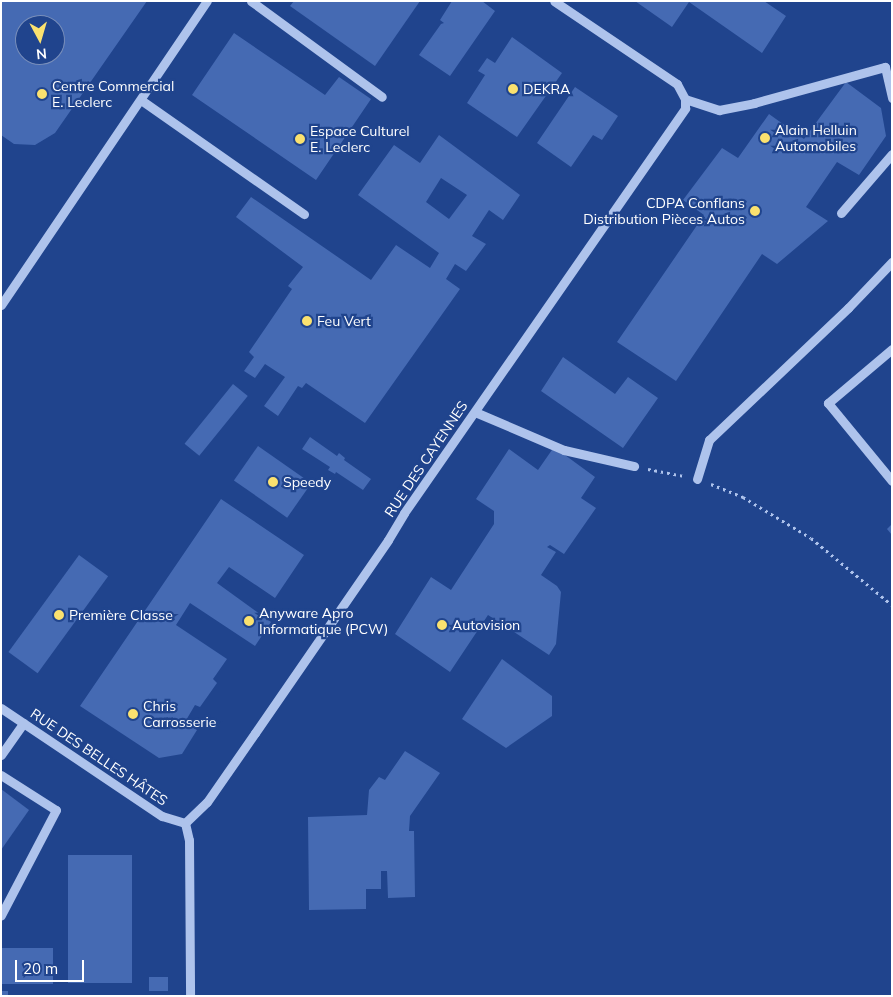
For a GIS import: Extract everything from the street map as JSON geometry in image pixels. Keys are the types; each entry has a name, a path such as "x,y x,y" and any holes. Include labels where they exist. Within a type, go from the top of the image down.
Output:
{"street":[{"path":"1,304 207,1"},
{"path":"251,1 382,97"},
{"path":"554,1 677,84 685,99 719,110 754,103 884,67 892,98"},
{"name":"RUE DES CAYENNES","path":"185,823 206,802 685,108 685,99"},
{"path":"141,100 304,214"},
{"path":"841,213 892,154"},
{"path":"697,479 709,440 848,308 892,262"},
{"path":"892,349 828,403 892,481"},
{"path":"475,412 564,450 634,466"},
{"name":"RUE DES BELLES HÂTES","path":"1,708 162,816 185,823"},
{"path":"1,755 23,723"},
{"path":"1,775 56,810 1,915"},
{"path":"185,823 189,840 190,996"}],"path":[{"path":"634,466 697,479 743,497 811,538 892,606"}],"building":[{"name":"Centre Commercial E. Leclerc","path":"1,1 147,1 55,133 35,145 14,144 1,135"},
{"path":"294,1 420,1 375,66 290,6"},
{"path":"452,1 482,1 495,11 450,76 419,55 441,24 444,23 440,20"},
{"path":"635,1 764,1 786,16 762,53 689,2 672,27"},
{"name":"Espace Culturel E. Leclerc","path":"234,33 325,95 339,77 371,99 316,180 192,95"},
{"name":"DEKRA","path":"512,37 562,73 517,137 467,103 485,75 478,71 487,58 495,63"},
{"path":"846,82 881,108 886,136 859,175 837,162 806,207 828,221 777,264 762,254 676,381 617,342 704,215 683,200 722,148 738,158 769,114 804,139"},
{"path":"575,87 618,116 602,140 593,135 571,167 537,143"},
{"path":"439,135 520,195 503,220 489,210 472,236 486,244 466,271 455,264 446,279 460,289 365,423 306,383 302,388 298,386 278,416 264,406 285,377 265,364 255,378 244,371 254,357 249,352 292,289 288,286 303,267 236,217 251,197 371,280 396,245 430,268 439,253 358,195 394,145 420,163","holes":["441,178 467,195 449,219 426,202"]},
{"path":"563,357 615,394 628,377 658,398 623,448 541,391"},
{"path":"233,384 248,396 199,456 185,444"},
{"path":"310,437 337,456 339,453 345,458 344,460 371,479 363,490 336,472 335,474 328,470 330,467 302,449"},
{"name":"Speedy","path":"258,446 311,483 287,518 234,480"},
{"path":"554,447 595,477 581,498 596,508 564,554 550,545 547,547 556,552 541,575 557,586 561,592 556,644 549,655 488,615 450,672 395,634 431,577 451,590 494,524 494,511 476,499 509,449 538,470"},
{"path":"221,499 304,555 275,598 229,567 217,583 271,622 255,646 190,603 176,625 227,659 213,679 217,683 200,707 195,705 185,722 197,730 182,754 159,758 80,706"},
{"path":"892,524 892,535 887,529"},
{"name":"Première Classe","path":"79,555 108,576 38,673 8,652"},
{"path":"502,659 552,696 552,716 506,748 462,719"},
{"path":"405,751 440,773 410,816 409,831 414,831 415,897 388,898 387,871 381,871 381,889 366,889 366,909 309,910 308,817 367,815 369,790 379,777 385,780"},
{"path":"1,789 29,810 1,850"},
{"path":"68,855 132,855 132,983 68,983"},
{"path":"1,948 53,948 53,984 1,984"},
{"path":"149,977 168,977 168,991 149,991"},
{"path":"1,991 8,991 8,996 1,996"}],"place":[{"name":"DEKRA","path":"513,89"},
{"name":"Centre Commercial E. Leclerc","path":"42,94"},
{"name":"Alain Helluin Automobiles","path":"765,138"},
{"name":"Espace Culturel E. Leclerc","path":"300,139"},
{"name":"CDPA Conflans Distribution Pièces Autos","path":"755,211"},
{"name":"Feu Vert","path":"307,321"},
{"name":"Speedy","path":"273,482"},
{"name":"Première Classe","path":"59,615"},
{"name":"Anyware Apro Informatique (PCW)","path":"249,621"},
{"name":"Autovision","path":"442,625"},
{"name":"Chris Carrosserie","path":"133,714"}]}
